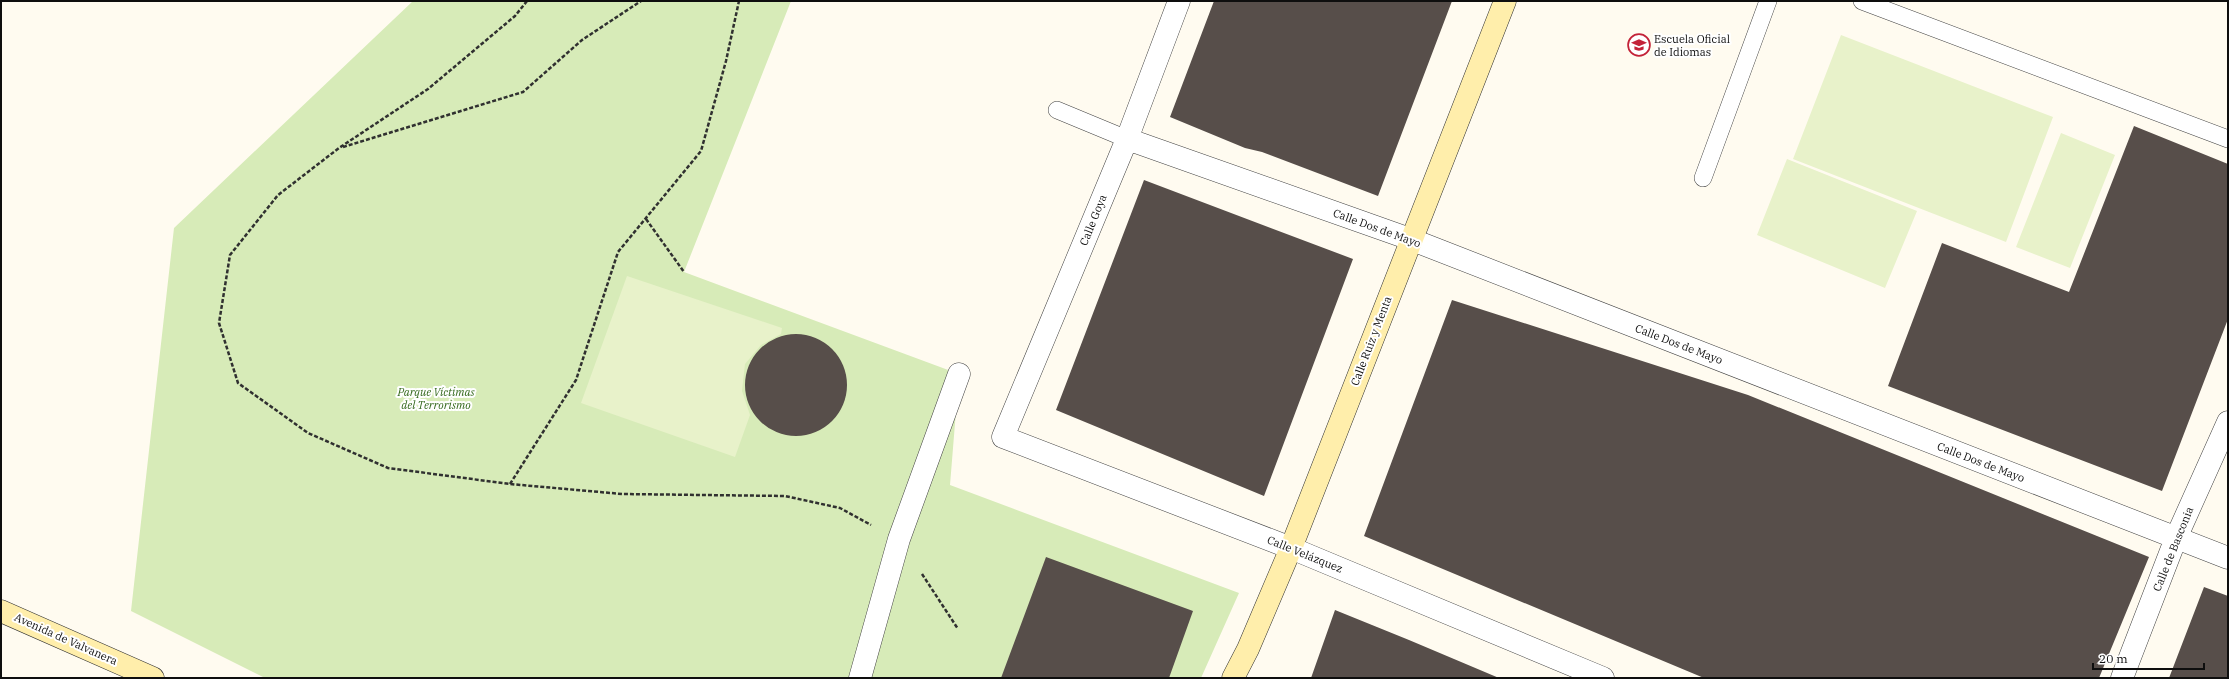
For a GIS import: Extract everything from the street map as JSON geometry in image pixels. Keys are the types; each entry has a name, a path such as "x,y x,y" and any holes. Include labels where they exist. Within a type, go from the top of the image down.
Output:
{"street":[{"name":"Calle Goya","path":"1004,437 1127,139 1179,1"},
{"name":"Calle Ruiz y Menta","path":"1233,678 1248,649 1291,548 1410,239 1505,1"},
{"name":"Calle Dos de Mayo","path":"1127,139 1410,239 2228,558"},
{"path":"860,678 900,539 959,374"},
{"name":"Calle de Basconia","path":"2122,678 2176,538 2228,422"},
{"name":"Calle Velázquez","path":"1004,437 1291,548 1604,678"},
{"name":"Avenida de Valvanera","path":"1,610 153,678"}],"lane":[{"path":"1703,178 1768,1"},
{"path":"1862,1 2228,139"},
{"path":"1057,110 1127,139"}],"path":[{"path":"527,1 514,16 428,89 339,148 278,195 230,255 219,323 238,383 308,433 388,468 510,484 622,494 785,496 840,508 900,539 958,629"},
{"path":"339,148 523,92 582,40 641,1"},
{"path":"510,484 576,380 618,252 701,151 726,61 739,1"},
{"path":"646,219 684,272"}],"green space":[{"name":"Parque Víctimas del Terrorismo","path":"413,1 791,1 684,272 959,374 950,485 1239,593 1201,678 265,678 131,611 174,228"},
{"path":"1841,35 2053,117 2006,242 1793,159"},
{"path":"2061,133 2115,155 2070,268 2016,247"},
{"path":"1787,159 1917,211 1885,288 1757,235"},
{"path":"627,276 782,328 781,334 761,345 745,364 742,391 750,415 735,457 581,403"}],"building":[{"path":"1214,1 1452,1 1378,196 1262,152 1245,148 1170,117"},
{"path":"2134,126 2228,164 2228,319 2162,491 1888,386 1942,243 2069,292"},
{"path":"1144,180 1353,259 1264,496 1056,410"},
{"path":"1452,300 1748,395 2149,557 2099,678 1704,678 1364,536"},
{"path":"796,334 815,338 832,349 843,366 847,385 843,404 832,421 815,432 796,436 777,432 760,421 749,404 745,385 749,366 760,349 777,338"},
{"path":"1046,557 1193,611 1169,678 1001,678"},
{"path":"2204,587 2228,596 2228,678 2169,678"},
{"path":"1335,610 1409,640 1499,678 1311,678"}],"place":[{"name":"Escuela Oficial de Idiomas","path":"1639,45"}]}
